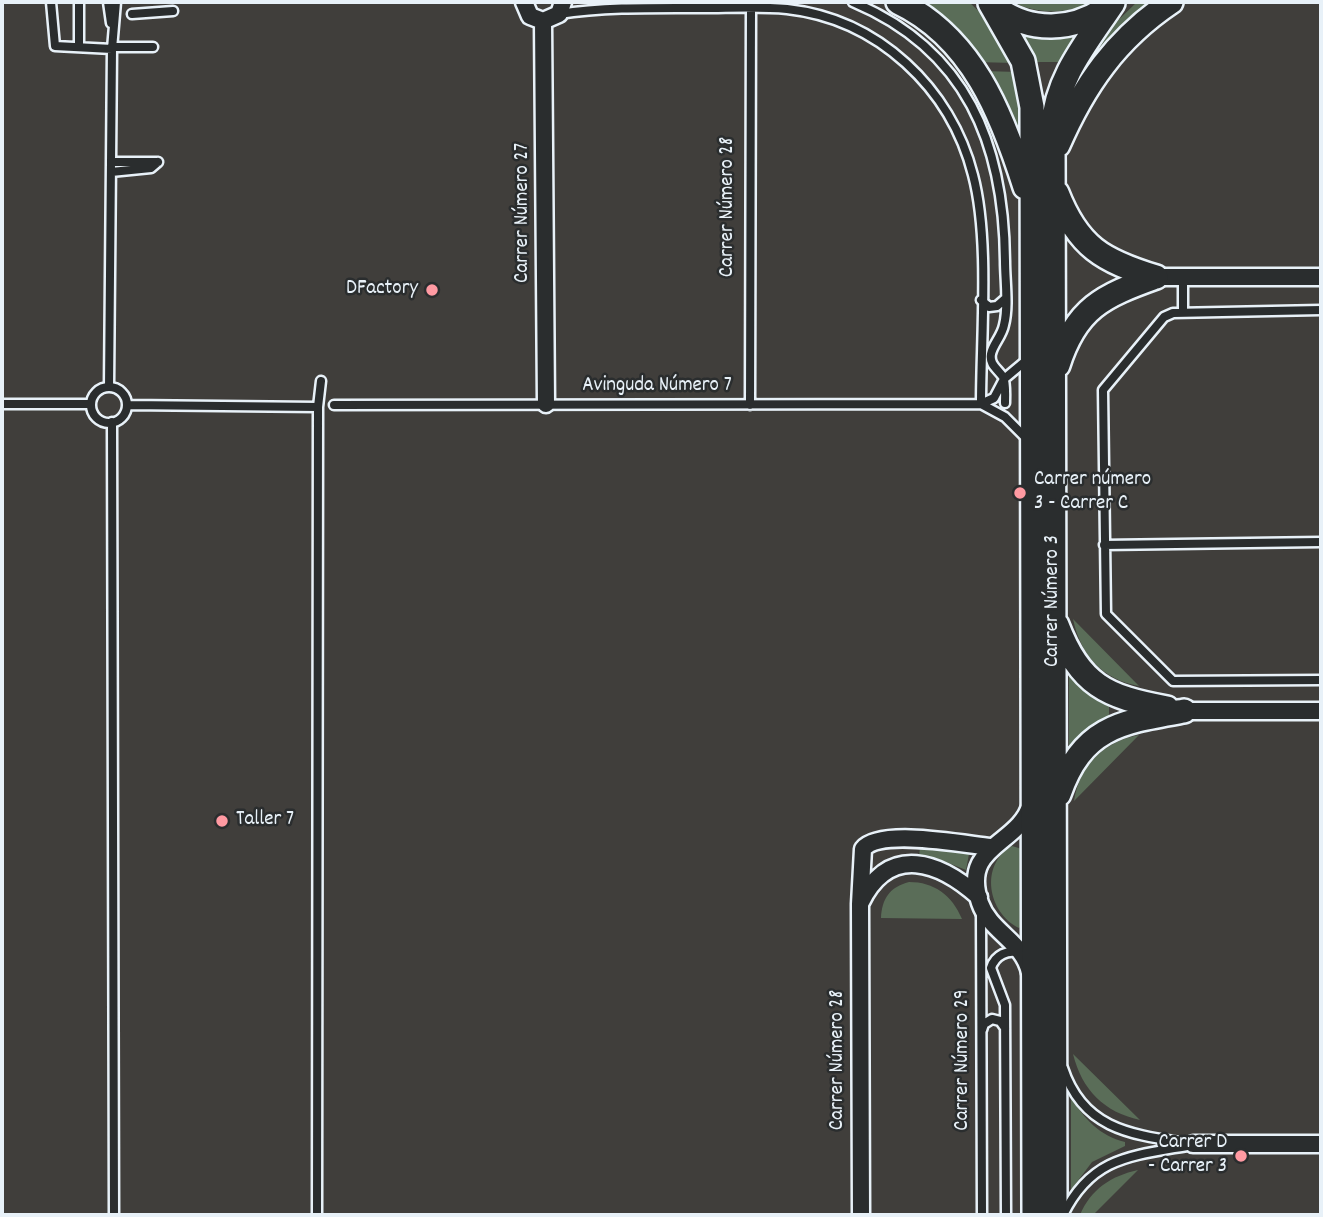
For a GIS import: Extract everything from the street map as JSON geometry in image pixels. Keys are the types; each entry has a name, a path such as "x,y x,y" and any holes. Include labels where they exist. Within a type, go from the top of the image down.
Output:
{"main road":[{"path":"898,2 950,40 989,93 1008,132 1030,204"},
{"path":"989,2 1022,22 1049,27 1077,23 1113,2"},
{"name":"Carrer Número 3","path":"989,2 1018,49 1027,75 1032,107 1030,204 1034,1215"},
{"name":"Carrer Número 3","path":"1055,1215 1054,110 1058,94 1076,57 1113,2"},
{"path":"1053,158 1074,108 1096,72 1125,38 1171,2"},
{"path":"1054,184 1072,224 1093,251 1118,266 1156,277"},
{"path":"1053,381 1065,343 1091,307 1111,294 1156,277"},
{"path":"1054,617 1071,656 1090,681 1100,689 1128,701 1184,711"},
{"path":"1054,807 1065,776 1083,749 1095,737 1121,723 1184,711"}],"street":[{"path":"524,2 530,16 543,21 561,8"},
{"name":"Carrer Número 27","path":"543,21 546,404"},
{"path":"1156,277 1321,277"},
{"path":"1184,711 1321,711"},
{"path":"980,901 978,870 990,848 1019,826 1029,811 1034,795"},
{"name":"Carrer Número 28","path":"860,1215 860,856 868,842 925,840 990,848"},
{"path":"860,904 874,881 906,864 923,864 943,870 980,901 995,927 1022,954 1029,967 1034,990"},
{"path":"1193,1144 1321,1144"}],"lane":[{"path":"51,2 52,43 79,47 153,47"},
{"path":"79,2 79,47"},
{"path":"108,2 113,34"},
{"path":"109,387 112,48 116,2"},
{"path":"740,2 751,9"},
{"path":"751,9 761,2"},
{"path":"853,2 889,20 920,43 952,76 973,107 990,146 1000,184 1004,223 1005,299 1005,324 991,354 991,361 1004,379 1006,404"},
{"path":"561,8 641,5 801,11 850,27 899,56 939,98 962,141 974,177 980,218 981,404"},
{"name":"Carrer Número 28","path":"750,405 751,9"},
{"path":"132,15 173,11"},
{"path":"111,162 158,162 151,168 111,172"},
{"path":"1183,278 1183,311"},
{"path":"981,300 989,307 997,306 1005,299"},
{"path":"1321,310 1183,311 1164,317 1103,390 1106,614 1173,681 1321,680"},
{"path":"981,404 994,398 1004,379 1031,356"},
{"path":"317,1215 318,407 321,382"},
{"path":"109,387 123,393 127,405 123,416 112,422 97,418 91,404 96,393 109,387"},
{"path":"2,404 91,404"},
{"path":"981,404 1005,417 1031,444"},
{"name":"Avinguda Número 7","path":"334,405 981,404"},
{"path":"127,405 318,407"},
{"path":"112,422 114,1215"},
{"path":"1104,545 1321,542"},
{"name":"Carrer Número 29","path":"980,901 982,1215"},
{"name":"Carrer Número 29","path":"1006,1215 1006,1031 1004,999 991,968 996,958 1003,954 1013,951 1022,954"},
{"path":"982,1030 988,1021 996,1019 1006,1031"},
{"path":"1055,1044 1076,1095 1101,1121 1132,1134 1193,1144"},
{"path":"1063,1215 1078,1189 1103,1167 1126,1157 1193,1144"}],"shaded area":[{"path":"2,2 1321,2 1321,1215 2,1215"}],"green space":[{"path":"915,2 969,2 988,20 1015,63 975,62"},
{"path":"1013,2 1093,2 1063,11 1043,11"},
{"path":"1137,2 1162,2 1096,62 1084,62 1106,32"},
{"path":"1022,37 1047,40 1077,37 1064,62 1032,62"},
{"path":"983,71 1018,72 1029,164"},
{"path":"1073,619 1139,686 1114,678 1095,664 1081,644"},
{"path":"1069,665 1109,704 1109,718 1090,729 1069,753"},
{"path":"1139,735 1074,801 1082,776 1095,757 1114,743"},
{"path":"1012,846 1022,849 1023,924 1019,928 1000,912 992,888 995,865 1002,854"},
{"path":"920,847 969,854 966,870 941,860 919,857"},
{"path":"909,882 934,887 953,903 962,919 881,918 888,894"},
{"path":"1073,1054 1140,1120 1116,1111 1096,1098 1082,1078"},
{"path":"1071,1097 1094,1126 1108,1136 1125,1142 1125,1146 1092,1162 1071,1190"},
{"path":"1138,1170 1093,1215 1080,1215 1090,1198 1103,1185"}],"place":[{"name":"DFactory","path":"432,290"},
{"name":"Carrer número 3 - Carrer C","path":"1020,493"},
{"name":"Taller 7","path":"222,821"},
{"name":"Carrer D - Carrer 3","path":"1241,1156"}]}
